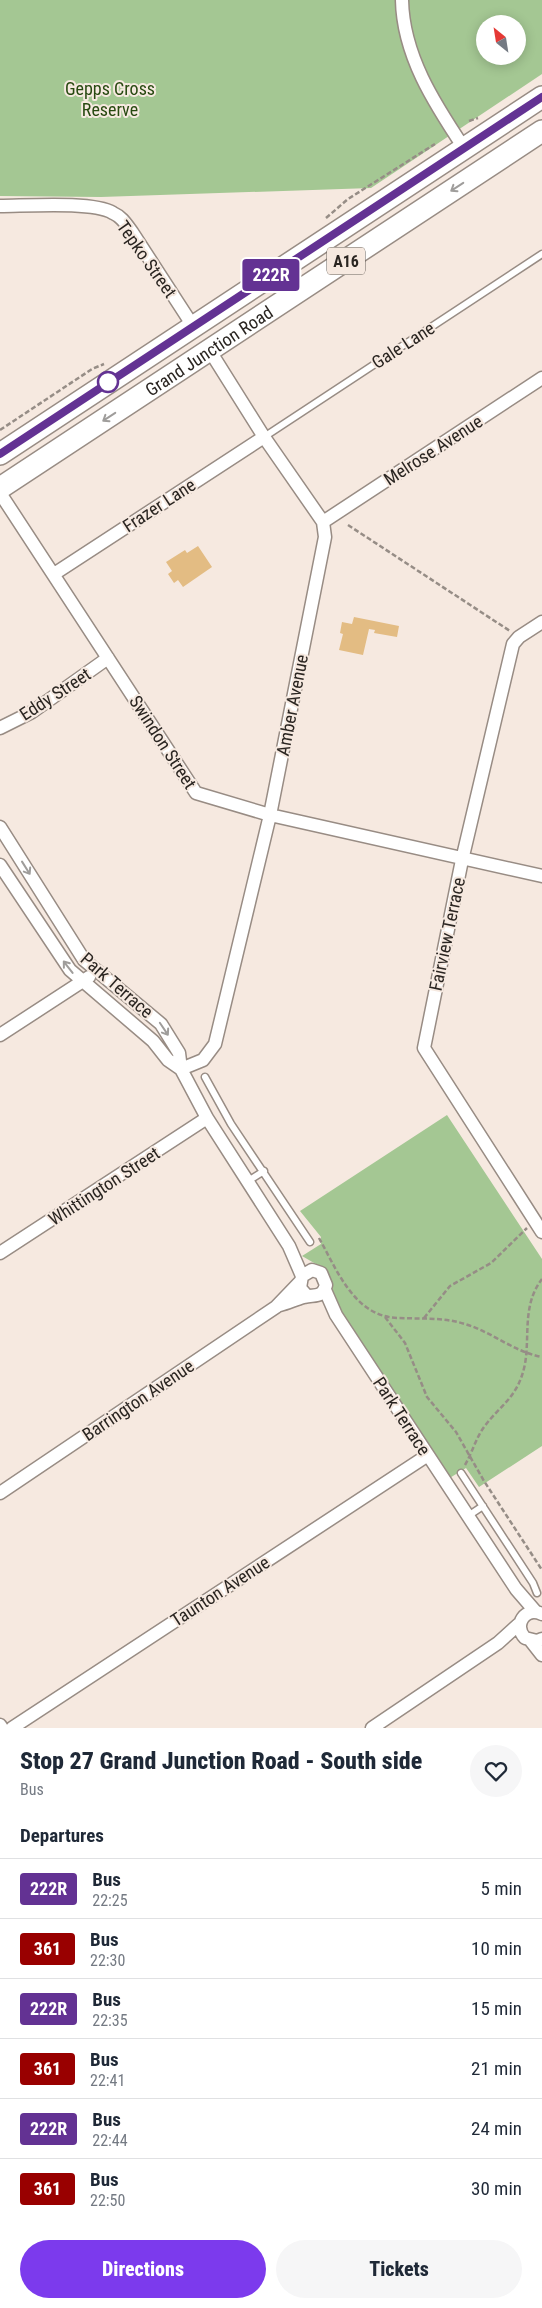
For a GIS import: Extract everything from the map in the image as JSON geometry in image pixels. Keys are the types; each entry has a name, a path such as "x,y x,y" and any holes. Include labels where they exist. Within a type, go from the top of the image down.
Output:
{"highway":[{"name":"Grand Junction Road","path":"0,454 542,97"},
{"path":"464,148 472,160 477,162 484,160 542,122"},
{"name":"Grand Junction Road","path":"0,488 542,131"}],"street":[{"path":"402,0 402,17 416,67 439,111 464,148"},
{"name":"Tepko Street","path":"0,206 93,206 112,212 123,220 132,232 193,326"},
{"path":"210,351 264,437 323,522"},
{"name":"Melrose Avenue","path":"323,522 542,378"},
{"name":"Frazer Lane","path":"54,574 264,437"},
{"name":"Swindon Street","path":"0,493 196,793 270,815 462,860 542,876"},
{"name":"Amber Avenue","path":"181,1069 203,1060 215,1044 270,815 325,537 323,522"},
{"path":"518,636 542,622"},
{"name":"Fairview Terrace","path":"518,636 513,644 462,860 424,1048 540,1228"},
{"name":"Eddy Street","path":"0,728 32,712 108,658"},
{"name":"Park Terrace","path":"0,827 84,960 161,1024 179,1053 181,1069 207,1118 289,1246 304,1276"},
{"name":"Park Terrace","path":"0,865 70,970 83,983 153,1040 168,1060 181,1069"},
{"path":"0,1035 83,983 96,971"},
{"name":"Whittington Street","path":"0,1253 207,1118"},
{"path":"304,1276 324,1276 316,1294 300,1288 304,1276"},
{"name":"Barrington Avenue","path":"0,1493 276,1307 304,1276"},
{"name":"Park Terrace","path":"316,1294 336,1315 516,1589 530,1616 519,1630 536,1640 542,1655"},
{"name":"Barrington Avenue","path":"276,1307 316,1294"},
{"name":"Taunton Avenue","path":"12,1728 428,1455"},
{"path":"372,1728 498,1644 530,1616"},
{"path":"498,1644 536,1640"}],"lane":[{"name":"Gale Lane","path":"264,437 542,254"},
{"path":"205,1077 231,1124 310,1242"},
{"path":"248,1181 264,1171"},
{"path":"461,1473 533,1583 537,1593"},
{"path":"468,1516 483,1506"}],"path":[{"path":"348,525 518,636"},
{"path":"424,1318 450,1286 491,1263 540,1228"},
{"path":"310,1242 318,1237 342,1279 357,1299 367,1308 385,1317 454,1321 478,1328 526,1353 542,1357"},
{"path":"461,1473 481,1432 505,1406 516,1390 524,1366 530,1305 542,1279"},
{"path":"385,1317 405,1344 427,1397 456,1432 542,1570"}],"green space":[{"name":"Gepps Cross Reserve","path":"0,0 542,0 542,74 371,188 101,197 0,196"},
{"path":"447,1115 542,1259 542,1446 479,1487 466,1468 448,1479 337,1308 321,1267 302,1256 321,1244 321,1237 300,1211"}],"building":[{"path":"198,546 212,567 183,587 178,580 174,583 168,574 172,571 166,562 185,550 187,553"},
{"path":"354,617 399,626 397,637 374,633 375,630 369,629 363,655 339,650 343,634 340,633 342,622 352,624"}],"bus line":[{"name":"222R","path":"0,454 542,97"}]}
